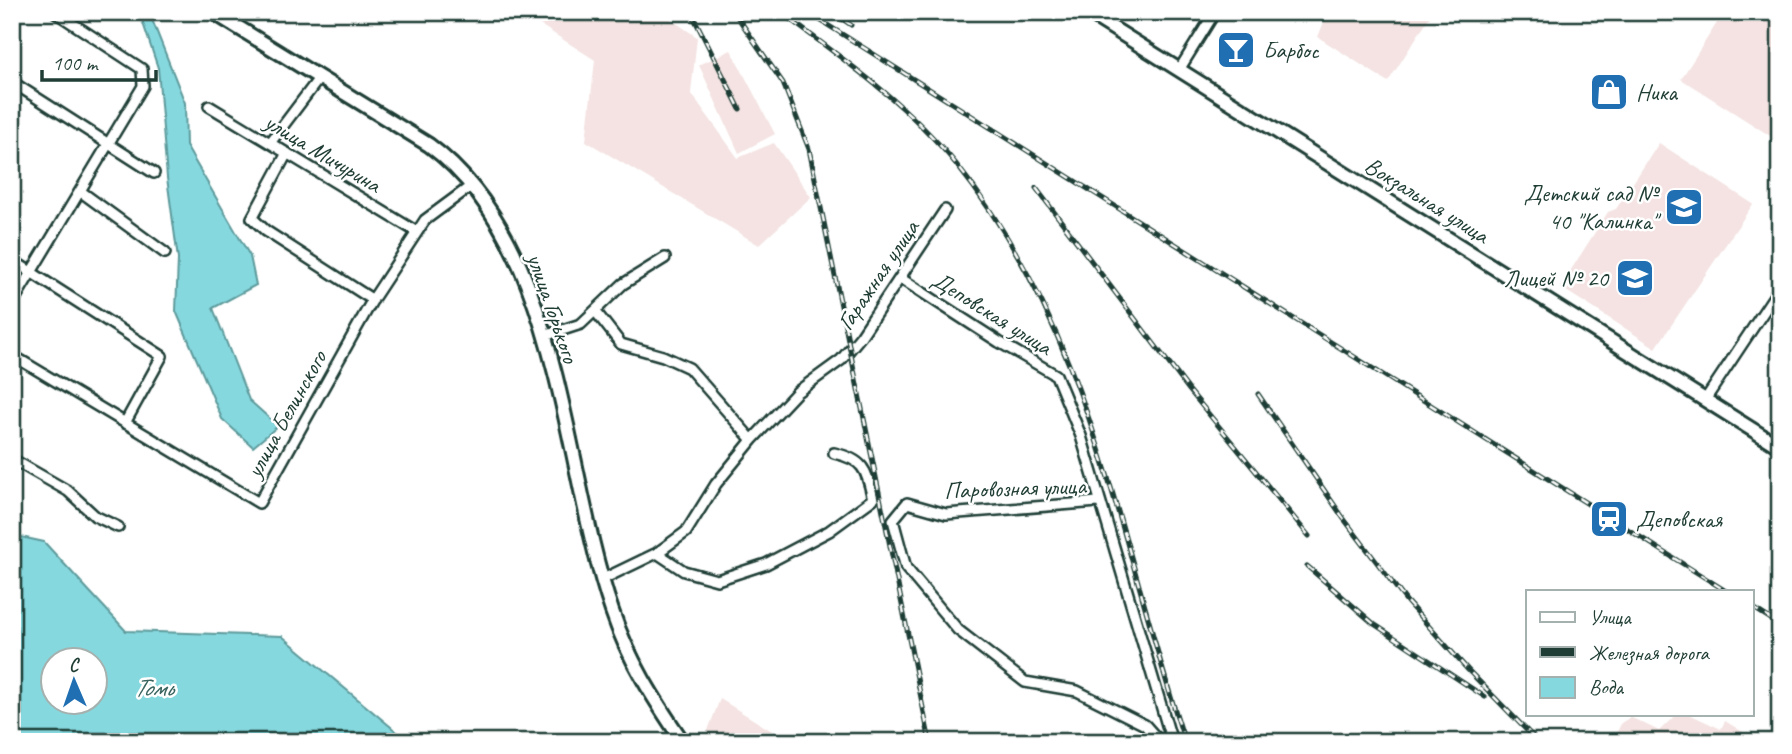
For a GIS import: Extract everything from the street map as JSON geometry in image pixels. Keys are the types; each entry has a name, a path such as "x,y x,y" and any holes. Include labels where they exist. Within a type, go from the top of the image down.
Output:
{"main road":[{"name":"улица Горького","path":"213,12 429,145 453,163 506,240 527,281 544,336 612,612 646,686 683,742"},
{"name":"Вокзальная улица","path":"1087,12 1780,446"}],"street":[{"path":"12,304 143,86 142,69 55,12"},
{"path":"1179,70 1215,12"},
{"path":"270,142 320,77"},
{"path":"12,82 154,173"},
{"name":"улица Мичурина","path":"209,106 416,232"},
{"path":"287,153 253,218 265,230 373,300"},
{"name":"улица Белинского","path":"12,355 259,503 373,300 416,232 425,220 471,187"},
{"path":"80,191 165,253"},
{"name":"Гаражная улица","path":"752,440 797,392 841,360 945,210"},
{"path":"544,336 582,324 623,284 665,258"},
{"path":"12,260 162,356 125,423"},
{"name":"Деповская улица","path":"900,278 1056,375 1081,436 1098,502"},
{"path":"1705,400 1780,287"},
{"path":"596,312 621,344 663,356 689,368 752,440 716,484 686,531 657,553 603,579"},
{"path":"657,553 684,571 717,580 766,564 829,531 873,499 866,470 851,457 834,453"},
{"path":"12,459 68,491 95,516 118,527"},
{"name":"Паровозная улица","path":"1160,742 1145,725 1077,691 1025,682 958,631 906,568 893,520 907,503 946,514 1098,502 1172,742"}],"shaded area":[{"path":"520,12 660,12 697,37 691,93 738,158 774,143 811,197 759,245 586,141 595,60"},
{"path":"1328,12 1432,13 1388,82 1318,37"},
{"path":"1724,12 1780,12 1780,142 1681,79"},
{"path":"731,50 775,134 739,153 699,65"},
{"path":"1659,143 1753,204 1656,348 1560,287 1608,212 1616,209"},
{"path":"720,699 790,742 722,742 707,733"},
{"path":"1675,716 1693,716 1721,729 1725,721 1759,742 1612,742 1621,724 1630,717 1659,731"}],"water":[{"path":"134,12 149,12 185,103 186,146 250,256 256,285 213,308 249,400 278,426 253,447 222,419 176,311 178,259 167,178 158,68 142,20"},
{"name":"Томь","path":"12,535 44,542 126,631 282,636 409,742 12,742"}],"railway":[{"path":"691,12 740,109"},
{"path":"734,12 783,83 809,149 930,742"},
{"path":"780,12 873,83 917,121 956,164 1002,228 1039,296 1070,368 1096,441 1185,742"},
{"path":"807,12 1724,590"},
{"path":"832,12 851,25"},
{"path":"1036,188 1189,390 1309,536"},
{"path":"1258,394 1344,519 1407,602 1538,742"},
{"path":"1307,566 1374,624 1485,697"},
{"path":"1754,608 1780,625"}],"place":[{"name":"Барбос","path":"1236,50"},
{"name":"Ника","path":"1609,92"},
{"name":"Детский сад № 40 \"Калинка\"","path":"1684,207"},
{"name":"Лицей № 20","path":"1635,278"},
{"name":"Деповская","path":"1609,519"}]}
